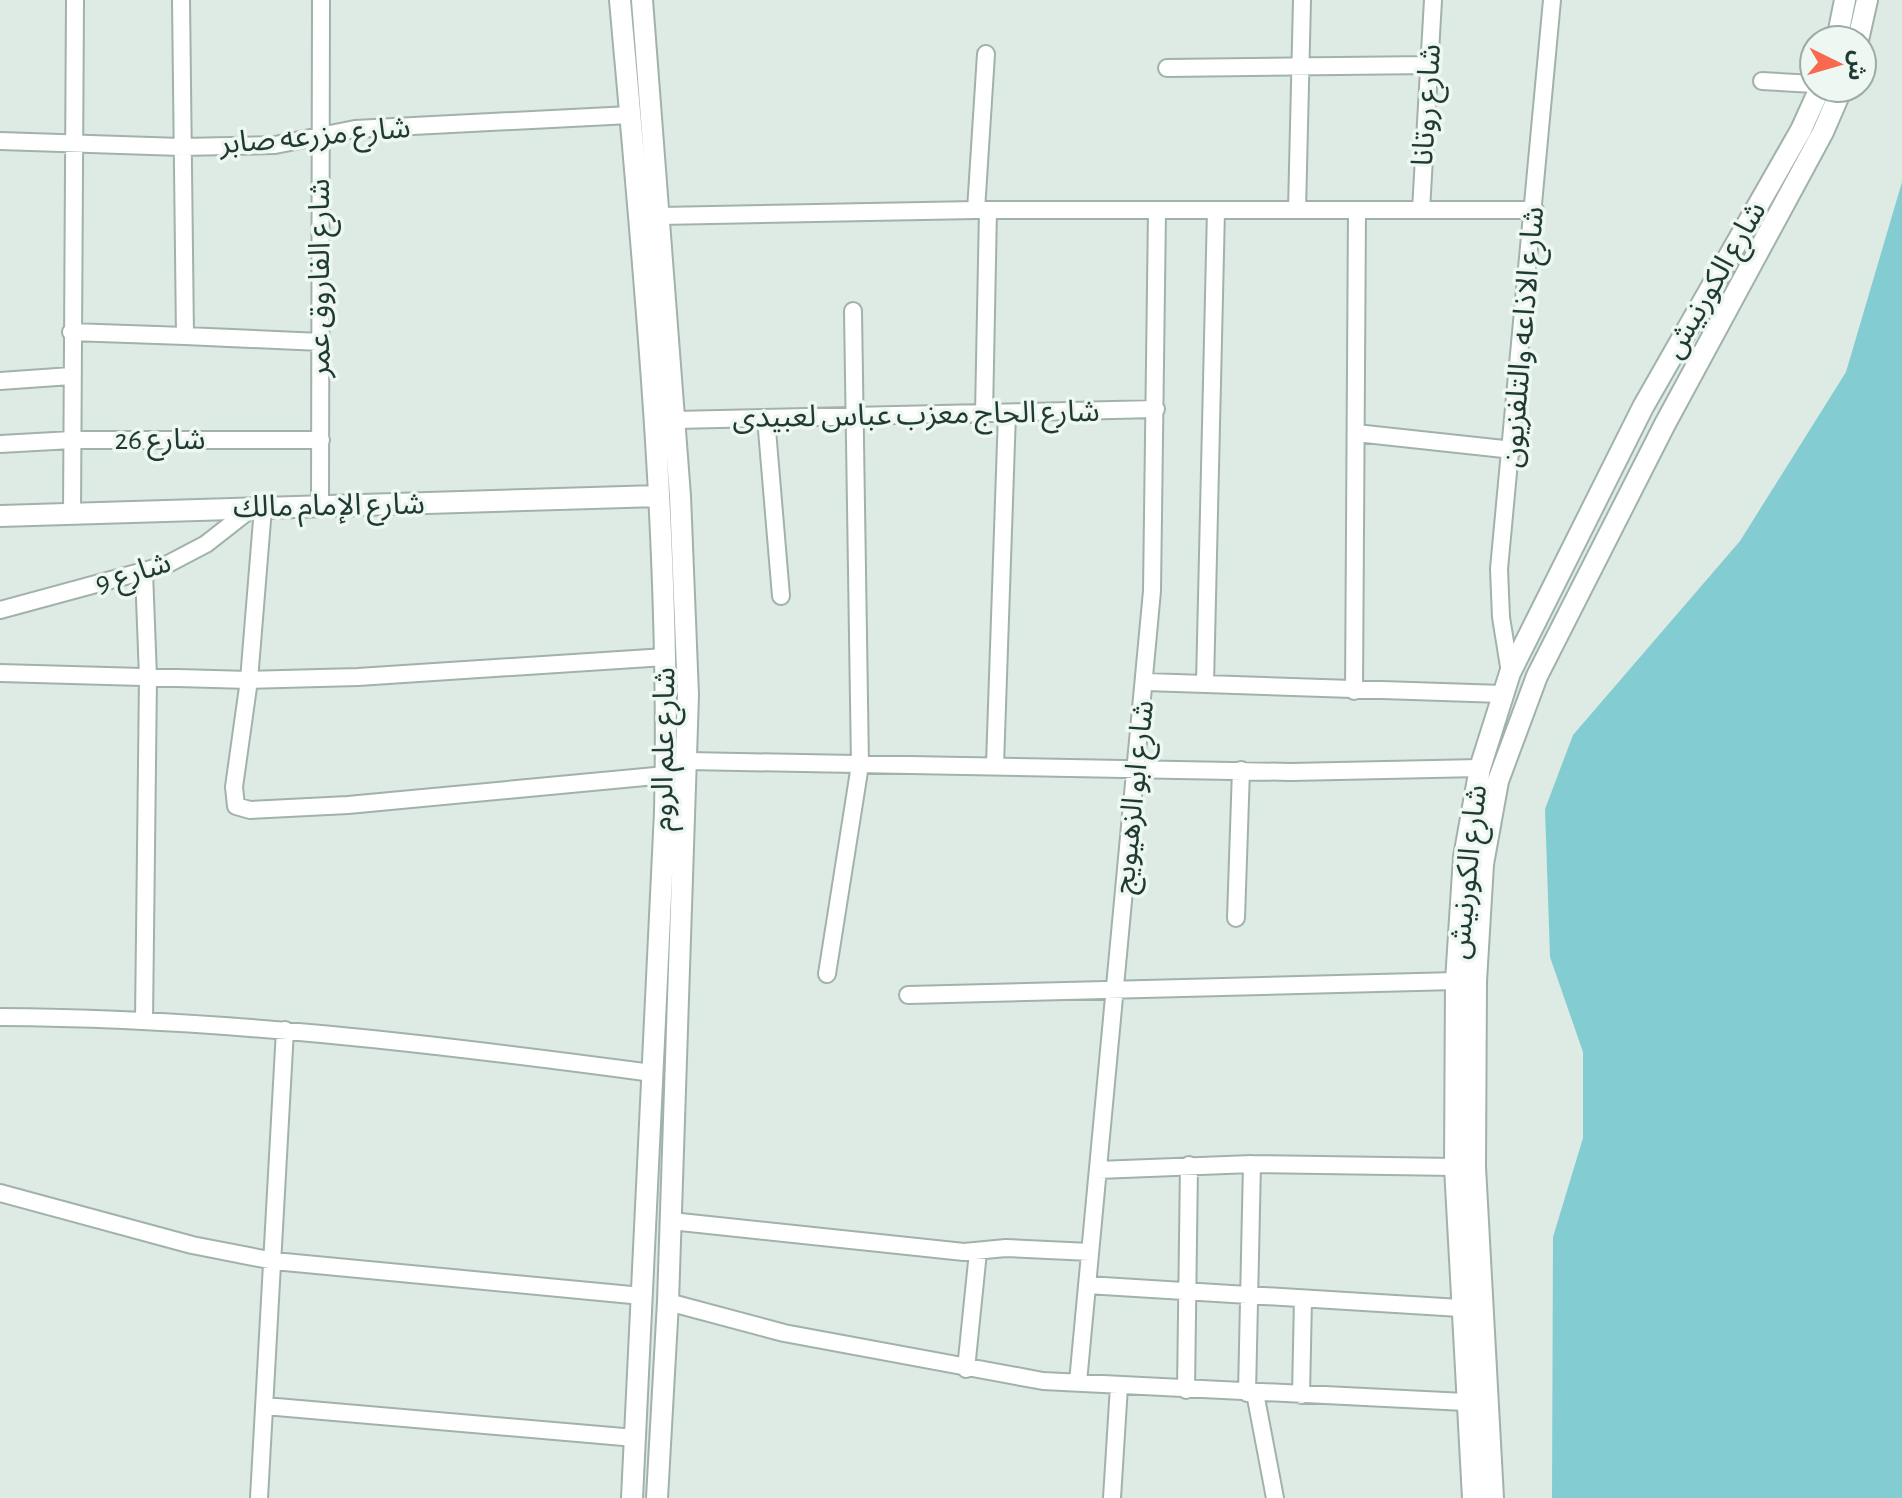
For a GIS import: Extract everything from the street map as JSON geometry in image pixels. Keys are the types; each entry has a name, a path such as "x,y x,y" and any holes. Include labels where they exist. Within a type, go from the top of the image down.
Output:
{"street":[{"path":"72,514 75,0"},
{"path":"181,0 185,336"},
{"name":"شارع الفاروق عمر","path":"320,508 321,0"},
{"name":"شارع علم الروم","path":"620,0 658,496 666,775 632,1498"},
{"name":"شارع علم الروم","path":"642,0 666,282 685,576 688,761 668,1302 657,1498"},
{"path":"1297,210 1302,0"},
{"name":"شارع روتانا","path":"1421,210 1433,0"},
{"name":"شارع الاذاعه والتلفزيون","path":"1512,669 1501,617 1499,569 1513,450 1552,0"},
{"path":"1840,24 1845,0"},
{"path":"1862,24 1867,0"},
{"path":"984,414 982,210 986,54"},
{"path":"1167,68 1430,65"},
{"path":"1762,81 1798,83"},
{"name":"شارع الكورنيش","path":"1473,1498 1465,1402 1455,1167 1456,981 1464,857 1480,768 1512,669 1643,407 1801,130 1813,104"},
{"name":"شارع الكورنيش","path":"1493,1498 1475,1167 1476,981 1483,864 1492,809 1510,741 1537,676 1665,424 1823,132 1835,104"},
{"name":"شارع مزرعه صابر","path":"0,141 181,147 275,145 355,129 630,115"},
{"path":"660,216 982,210 1535,210"},
{"path":"1205,684 1216,210"},
{"path":"1354,691 1357,210"},
{"name":"شارع ابو الزهيويج","path":"1078,1382 1146,682 1156,409 1157,211"},
{"path":"644,285 666,282"},
{"path":"827,974 860,765 853,311"},
{"path":"71,332 321,342"},
{"path":"0,381 71,376"},
{"name":"شارع الحاج معزب عباس لعبيدى","path":"675,420 1156,409"},
{"path":"995,765 1007,413"},
{"path":"766,418 781,596"},
{"path":"1356,433 1513,450"},
{"name":"شارع 26","path":"0,444 72,440 321,440"},
{"name":"شارع الإمام مالك","path":"0,516 658,496"},
{"path":"257,508 249,680 234,787 236,806 242,809 361,804 666,775"},
{"name":"شارع 9","path":"0,610 144,572 206,544 257,508"},
{"path":"144,572 148,677 144,1021"},
{"path":"0,673 249,680 358,677 665,657"},
{"path":"1512,669 1537,676"},
{"path":"1146,682 1502,694"},
{"path":"688,761 1241,770 1480,768"},
{"path":"1236,918 1241,770"},
{"path":"658,943 681,945"},
{"path":"908,995 1115,987 1456,981"},
{"path":"0,1017 144,1021 397,1039 652,1073"},
{"path":"259,1498 285,1030"},
{"path":"1252,1164 1249,1295 1251,1393 1275,1498"},
{"path":"1098,1170 1252,1164 1455,1167"},
{"path":"1186,1390 1189,1165"},
{"path":"0,1193 192,1245 274,1261 642,1296"},
{"path":"671,1221 978,1252 1006,1248 1090,1252"},
{"path":"966,1369 978,1252"},
{"path":"1087,1285 1460,1308"},
{"path":"1301,1395 1303,1299"},
{"path":"668,1302 784,1333 1043,1381 1465,1402"},
{"path":"1112,1498 1119,1386"},
{"path":"265,1406 635,1438"}],"water":[{"path":"1902,182 1902,1498 1552,1498 1553,1237 1583,1138 1583,1052 1550,957 1545,809 1573,735 1740,541 1846,372"}]}
